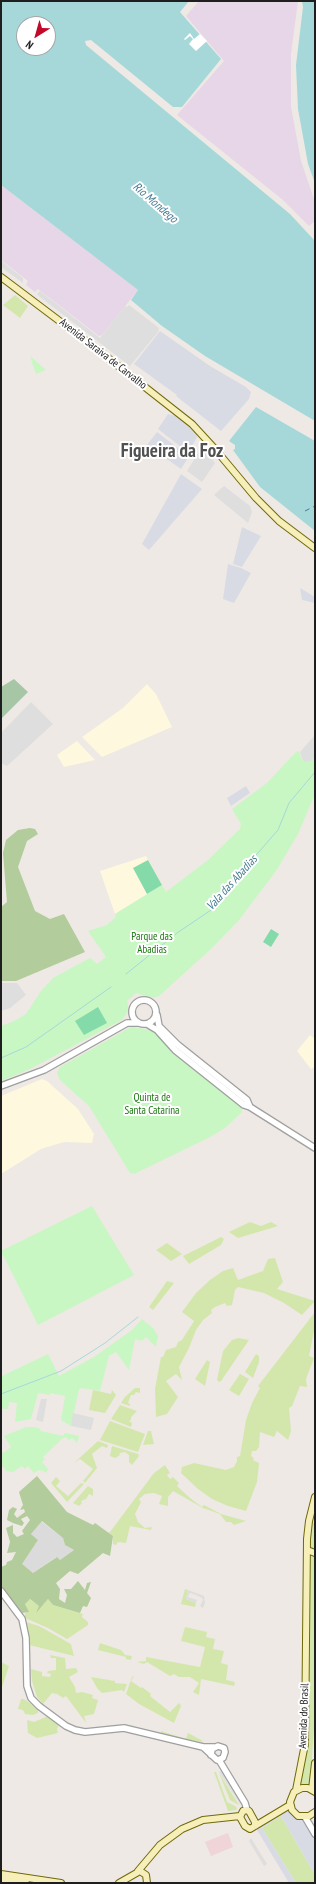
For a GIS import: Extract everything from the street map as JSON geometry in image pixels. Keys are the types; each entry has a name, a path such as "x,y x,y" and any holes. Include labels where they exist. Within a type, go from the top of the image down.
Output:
{"main road":[{"name":"Avenida Saraiva de Carvalho","path":"1,277 162,399 203,435 256,498 280,521 315,548"},
{"name":"Avenida do Brasil","path":"290,1805 291,1797 296,1790 305,1744 307,1550 308,1530 314,1508 315,1497"},
{"path":"307,1550 315,1554"},
{"name":"Avenida do Brasil","path":"313,1791 315,1763"},
{"path":"296,1790 305,1788 313,1791"},
{"path":"240,1816 247,1828 252,1828 290,1805 296,1814 305,1817 315,1812"},
{"path":"240,1816 242,1811 247,1810 254,1818 256,1822 255,1826"},
{"path":"119,1883 132,1880 168,1838 187,1826 208,1819 240,1816"},
{"path":"254,1818 264,1820"},
{"path":"145,1864 147,1883"},
{"path":"138,1872 143,1872 146,1875"},
{"path":"1,1874 61,1883"},
{"path":"1,1879 26,1883"}],"street":[{"path":"1,1086 44,1070 127,1023 132,1015 133,1008 136,1003 145,1000 154,1004 159,1026 178,1045 247,1100 250,1107"},
{"path":"132,1015 138,1023"},
{"path":"147,1024 153,1021 157,1015"},
{"path":"127,1023 147,1024 157,1030 175,1050 243,1104 315,1148"},
{"path":"1,1591 22,1619 26,1638 27,1686 31,1698 39,1706 66,1726 75,1730 85,1732 124,1728 203,1747 220,1746 225,1750 225,1756 219,1760"},
{"path":"203,1747 213,1758 219,1760 245,1803 247,1810"},
{"path":"211,1755 214,1747"},
{"path":"305,1817 315,1834"}],"shaded area":[{"path":"199,1 298,1 291,54 291,107 301,161 315,202 315,221 309,226 283,200 177,115 224,61 186,16"},
{"path":"1,185 138,290 102,335 99,336 38,289 35,292 26,285 28,281 1,260"},
{"path":"1,261 23,278 23,283 1,267"},
{"path":"40,291 100,338 125,306 127,307 129,305 159,328 158,332 130,366 40,297 37,294"},
{"path":"160,331 210,366 246,387 251,392 249,399 221,431 176,396 177,395 134,364"},
{"path":"168,414 176,416 196,433 197,437 190,450 185,450 158,429"},
{"path":"157,432 187,455 188,458 181,469 147,445"},
{"path":"202,447 215,463 202,482 187,471"},
{"path":"181,474 202,489 149,550 142,544"},
{"path":"224,486 250,506 252,512 248,523 214,495"},
{"path":"242,527 261,536 242,567 233,564"},
{"path":"228,564 251,573 234,603 223,599"},
{"path":"300,588 315,597 315,603 302,600"},
{"path":"147,684 156,694 172,727 102,757 82,737 123,708"},
{"path":"31,702 53,724 7,766 1,763 1,733"},
{"path":"315,735 315,757 311,761 305,762 302,759 300,752"},
{"path":"77,741 95,760 64,767 57,755"},
{"path":"246,786 250,793 231,806 227,798"},
{"path":"146,856 162,885 115,914 100,871"},
{"path":"1,983 17,983 26,995 10,1008 1,1011"},
{"path":"310,1035 315,1039 315,1067 311,1069 297,1051"},
{"path":"42,1079 47,1081 78,1109 94,1134 92,1143 64,1142 41,1149 1,1174 1,1096"},
{"path":"41,1399 47,1399 43,1422 36,1420"},
{"path":"73,1413 94,1418 91,1430 71,1426"},
{"path":"41,1521 63,1538 65,1545 74,1550 60,1560 56,1557 33,1573 21,1564 38,1540 31,1534"},
{"path":"188,1590 204,1596 205,1603 203,1608 200,1606 203,1600 202,1598 190,1593 188,1597 197,1600 196,1603 186,1599"},
{"path":"222,1770 242,1803 240,1804 219,1772"},
{"path":"291,1808 301,1817 315,1834 315,1875 281,1816 262,1828 296,1883 289,1883 257,1830 260,1825"},
{"path":"228,1833 233,1847 211,1856 205,1842"},
{"path":"251,1838 267,1864 264,1866 249,1841"}],"green space":[{"path":"15,295 28,306 20,318 3,305"},
{"path":"30,356 46,370 36,374"},
{"path":"14,679 28,692 1,719 1,687"},
{"name":"Parque das Abadias","path":"297,751 299,752 302,760 305,762 315,758 315,794 298,834 276,871 239,920 212,948 159,996 153,998 136,993 127,1001 129,1010 122,1020 30,1069 1,1081 1,1026 26,1014 41,991 53,978 90,958 97,964 106,957 88,931 107,925 116,917 115,914 162,885 166,892 208,860 240,829 241,824 232,809 267,783"},
{"path":"30,828 35,829 38,834 27,841 18,867 35,911 50,919 64,914 85,952 16,981 1,981 1,907 7,902 3,853 6,840 18,830"},
{"path":"148,860 162,885 147,894 133,868"},
{"path":"271,929 279,934 271,947 263,942"},
{"path":"98,1007 107,1023 84,1035 75,1021"},
{"name":"Quinta de Santa Catarina","path":"131,1027 151,1030 173,1052 241,1106 242,1112 225,1128 210,1137 134,1174 130,1173 89,1106 60,1080 57,1073 60,1067"},
{"path":"92,1206 134,1275 38,1325 1,1251"},
{"path":"250,1222 261,1226 271,1222 278,1226 238,1238 229,1232"},
{"path":"221,1237 224,1239 221,1245 189,1264 183,1256"},
{"path":"167,1243 182,1254 171,1261 156,1250"},
{"path":"275,1258 283,1282 277,1289 315,1301 302,1315 284,1303 264,1293 238,1287 235,1290 232,1305 227,1306 225,1303 215,1307 211,1310 212,1313 203,1320 196,1330 179,1367 182,1380 176,1374 166,1381 178,1397 167,1414 156,1417 155,1389 161,1357 163,1357 166,1350 176,1347 178,1342 182,1340 194,1321 182,1312 196,1293 210,1280 223,1271 233,1268 238,1280 263,1271 268,1259"},
{"path":"167,1281 174,1283 153,1310 149,1307"},
{"path":"315,1312 315,1326 309,1356 314,1358 306,1379 307,1387 300,1386 292,1406 289,1408 291,1431 288,1440 277,1431 274,1437 260,1432 259,1447 256,1451 252,1451 251,1456 254,1458 253,1460 259,1463 257,1482 246,1511 228,1506 212,1499 198,1489 181,1473 182,1467 194,1463 226,1470 234,1467 237,1457 240,1456 246,1420 252,1403 260,1388 258,1386"},
{"path":"142,1319 153,1328 158,1336 156,1347 146,1337 142,1341 135,1339 129,1370 116,1352 109,1356 100,1391 79,1389 71,1426 61,1420 65,1396 50,1393 50,1395 38,1393 31,1419 15,1422 17,1403 9,1402 8,1409 3,1409 1,1406 1,1375 2,1376 48,1354 59,1376 94,1357 132,1330"},
{"path":"238,1338 249,1340 219,1382 217,1380 223,1351 232,1340"},
{"path":"256,1354 259,1356 259,1362 253,1378 245,1372"},
{"path":"207,1360 210,1362 205,1386 195,1379"},
{"path":"240,1374 249,1379 239,1396 229,1390"},
{"path":"135,1388 140,1388 140,1393 136,1392 134,1395 131,1395 128,1403 130,1406 121,1403 125,1397"},
{"path":"93,1390 111,1394 112,1390 116,1395 105,1413 89,1410"},
{"path":"120,1405 137,1411 129,1421 132,1423 131,1427 111,1419"},
{"path":"110,1421 145,1434 138,1452 100,1440"},
{"path":"26,1427 39,1428 41,1431 63,1436 65,1433 79,1436 77,1443 72,1438 69,1440 66,1437 63,1438 43,1457 45,1459 42,1462 48,1469 46,1473 39,1470 34,1473 28,1466 25,1469 22,1466 13,1472 5,1471 6,1470 1,1465 1,1451 3,1453 11,1447 4,1436"},
{"path":"148,1431 151,1431 154,1444 143,1445"},
{"path":"98,1441 108,1445 107,1448 102,1446 92,1454 97,1468 85,1483 83,1481 93,1469 80,1459 74,1463"},
{"path":"112,1446 138,1454 139,1456 132,1465 129,1462 129,1455 125,1452 120,1453 119,1456 115,1458 110,1456"},
{"path":"165,1465 170,1473 167,1475 170,1479 173,1477 179,1483 177,1486 202,1507 204,1505 221,1514 246,1521 234,1525 231,1522 226,1522 220,1514 203,1508 173,1491 168,1497 168,1506 159,1504 162,1496 154,1493 145,1494 139,1499 141,1502 135,1514 138,1522 145,1528 152,1527 151,1530 130,1526 126,1543 118,1542 116,1545 113,1544 113,1536 108,1532 110,1532 154,1473"},
{"path":"37,1476 67,1512 93,1525 95,1523 113,1536 110,1556 103,1553 78,1574 70,1571 56,1583 60,1589 59,1599 65,1603 67,1595 64,1589 71,1589 78,1581 85,1590 87,1583 91,1582 87,1593 91,1598 87,1607 83,1606 80,1613 53,1605 48,1599 36,1613 39,1606 30,1599 25,1604 29,1612 22,1613 1,1586 1,1567 12,1560 16,1552 7,1553 10,1542 6,1528 13,1525 13,1533 17,1537 24,1534 22,1531 30,1520 27,1516 21,1519 24,1523 22,1526 7,1520 9,1510 13,1507 17,1509 14,1514 17,1518 25,1512 24,1509 20,1510 23,1505 19,1492","holes":["42,1521 63,1538 65,1545 74,1550 60,1560 57,1557 33,1573 22,1564 38,1540 31,1534"]},
{"path":"56,1477 60,1481 56,1486 68,1496 81,1483 84,1484 67,1502 51,1483"},
{"path":"88,1486 93,1489 93,1496 89,1494 86,1499 81,1501 82,1503 79,1506 73,1503"},
{"path":"312,1522 315,1523 315,1551 311,1549 310,1546"},
{"path":"310,1555 315,1556 315,1715 310,1784 301,1784 307,1734"},
{"path":"185,1589 188,1590 186,1599 196,1603 195,1607 181,1604"},
{"path":"29,1599 40,1606 37,1611 48,1599 53,1605 83,1614 82,1617 88,1622 88,1625 67,1639 48,1628 25,1618 25,1613 28,1612 25,1604"},
{"path":"26,1622 39,1626 71,1644 74,1656 29,1645"},
{"path":"185,1627 207,1632 206,1637 215,1639 213,1649 224,1651 221,1663 228,1665 226,1680 235,1682 234,1686 201,1679 199,1695 193,1692 199,1683 190,1677 179,1677 174,1674 170,1676 147,1662 144,1664 137,1662 146,1661 146,1657 200,1667 205,1647 181,1641"},
{"path":"100,1643 121,1650 125,1655 132,1656 131,1660 126,1659 126,1657 98,1650"},
{"path":"50,1655 65,1658 66,1669 76,1668 78,1672 69,1677 75,1687 76,1693 82,1692 93,1695 92,1698 98,1700 94,1714 84,1716 86,1723 66,1696 63,1698 52,1693 43,1704 37,1697 32,1681 31,1669 42,1672 42,1676 50,1677 51,1674 47,1673 48,1671 56,1670 56,1658 51,1658"},
{"path":"1,1662 9,1666 1,1690"},
{"path":"134,1676 131,1681 151,1694 150,1696 170,1712 179,1703 181,1706 174,1723 139,1704 126,1694 132,1677"},
{"path":"91,1677 115,1681 115,1683 127,1684 124,1692 122,1690 102,1693 97,1688"},
{"path":"21,1699 24,1699 38,1709 38,1713 33,1715 25,1714 23,1710 18,1709"},
{"path":"48,1716 59,1725 57,1729 58,1733 37,1738 28,1733 27,1720 34,1722"},
{"path":"161,1731 186,1739 188,1733 203,1741 201,1742 177,1738 161,1734"},
{"path":"214,1772 216,1772 227,1802 235,1806 237,1808 236,1810 228,1811"},
{"path":"219,1773 239,1805 230,1800"},
{"path":"281,1816 315,1875 315,1883 296,1883 262,1828"}],"water":[{"name":"Rio Mondego","path":"1,1 189,1 180,12 221,59 182,107 173,107 91,40 85,41 86,45 290,214 315,241 315,421 205,356 162,326 131,300 138,290 1,185"},
{"path":"302,1 315,1 315,183 308,164 298,109 296,65 303,7"},
{"path":"256,407 315,441 315,531 260,487 233,450 235,449 235,445 229,441"}],"pier":[{"path":"190,33 194,39 200,34 207,41 196,51 189,44 193,39 190,36 185,40 184,39"}],"waterway":[{"name":"Vala das Abadias","path":"126,974 177,933 214,908 243,870 278,830 289,803 315,772"},
{"name":"Vala das Abadias","path":"1,1058 26,1047 111,987"},
{"path":"1,1394 61,1371 105,1343 138,1317"}],"ferry route":[{"path":"305,511 315,506"}],"district":[{"name":"Figueira da Foz","path":"172,452"}]}
